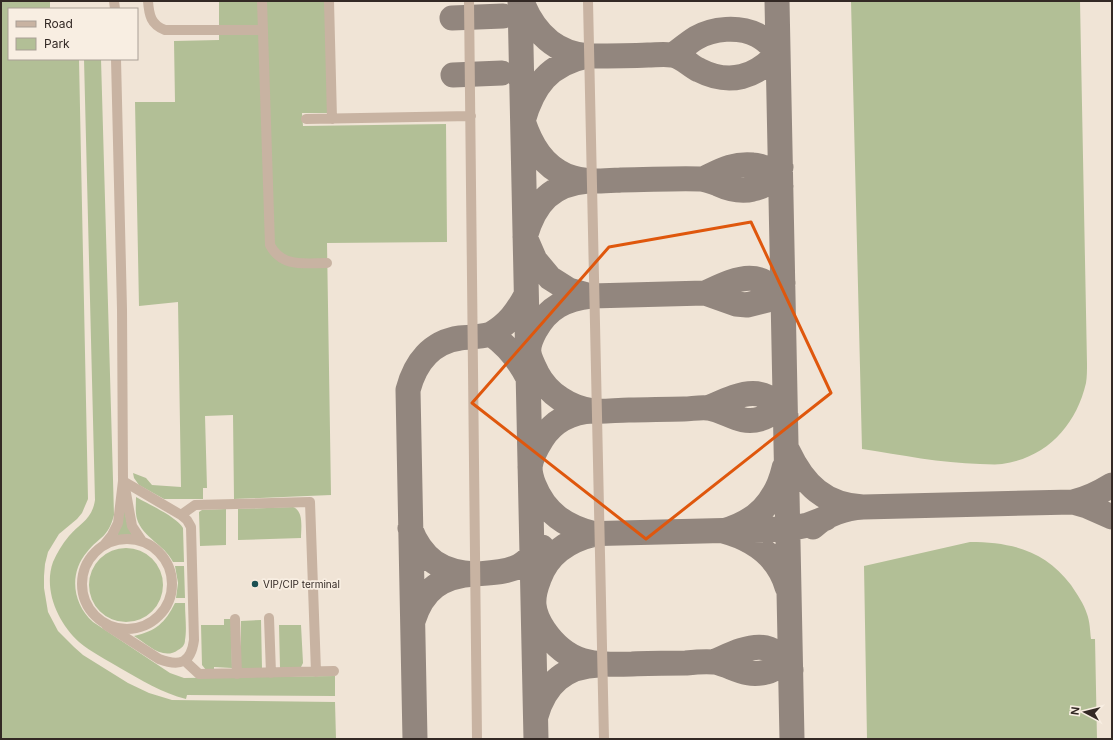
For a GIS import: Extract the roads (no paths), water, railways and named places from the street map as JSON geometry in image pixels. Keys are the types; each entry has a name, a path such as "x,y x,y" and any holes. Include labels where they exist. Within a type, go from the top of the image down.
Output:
{"street":[{"path":"148,1 151,20 157,27 165,30 263,30"},
{"path":"262,1 270,245 276,255 288,261 299,263 327,263"},
{"path":"329,1 332,119"},
{"path":"470,1 476,739"},
{"path":"588,1 604,739"},
{"path":"104,545 112,535 118,523 123,481 122,309 116,60"},
{"path":"306,119 470,116"},
{"path":"106,625 119,629 134,629 147,625 159,616 167,605 172,591 172,575 166,560 156,548 142,541 126,538 111,541 97,549 87,561 81,584 83,598 94,616 106,625 159,659 176,663 185,661 191,651 194,640 192,532 190,525 181,515 123,481"},
{"path":"123,481 132,526 142,541"},
{"path":"181,515 195,505 310,502 316,672"},
{"path":"269,618 271,673"},
{"path":"235,619 237,674"},
{"path":"185,661 199,674 334,671"}],"place":[{"name":"VIP/CIP terminal","path":"255,584"}]}
